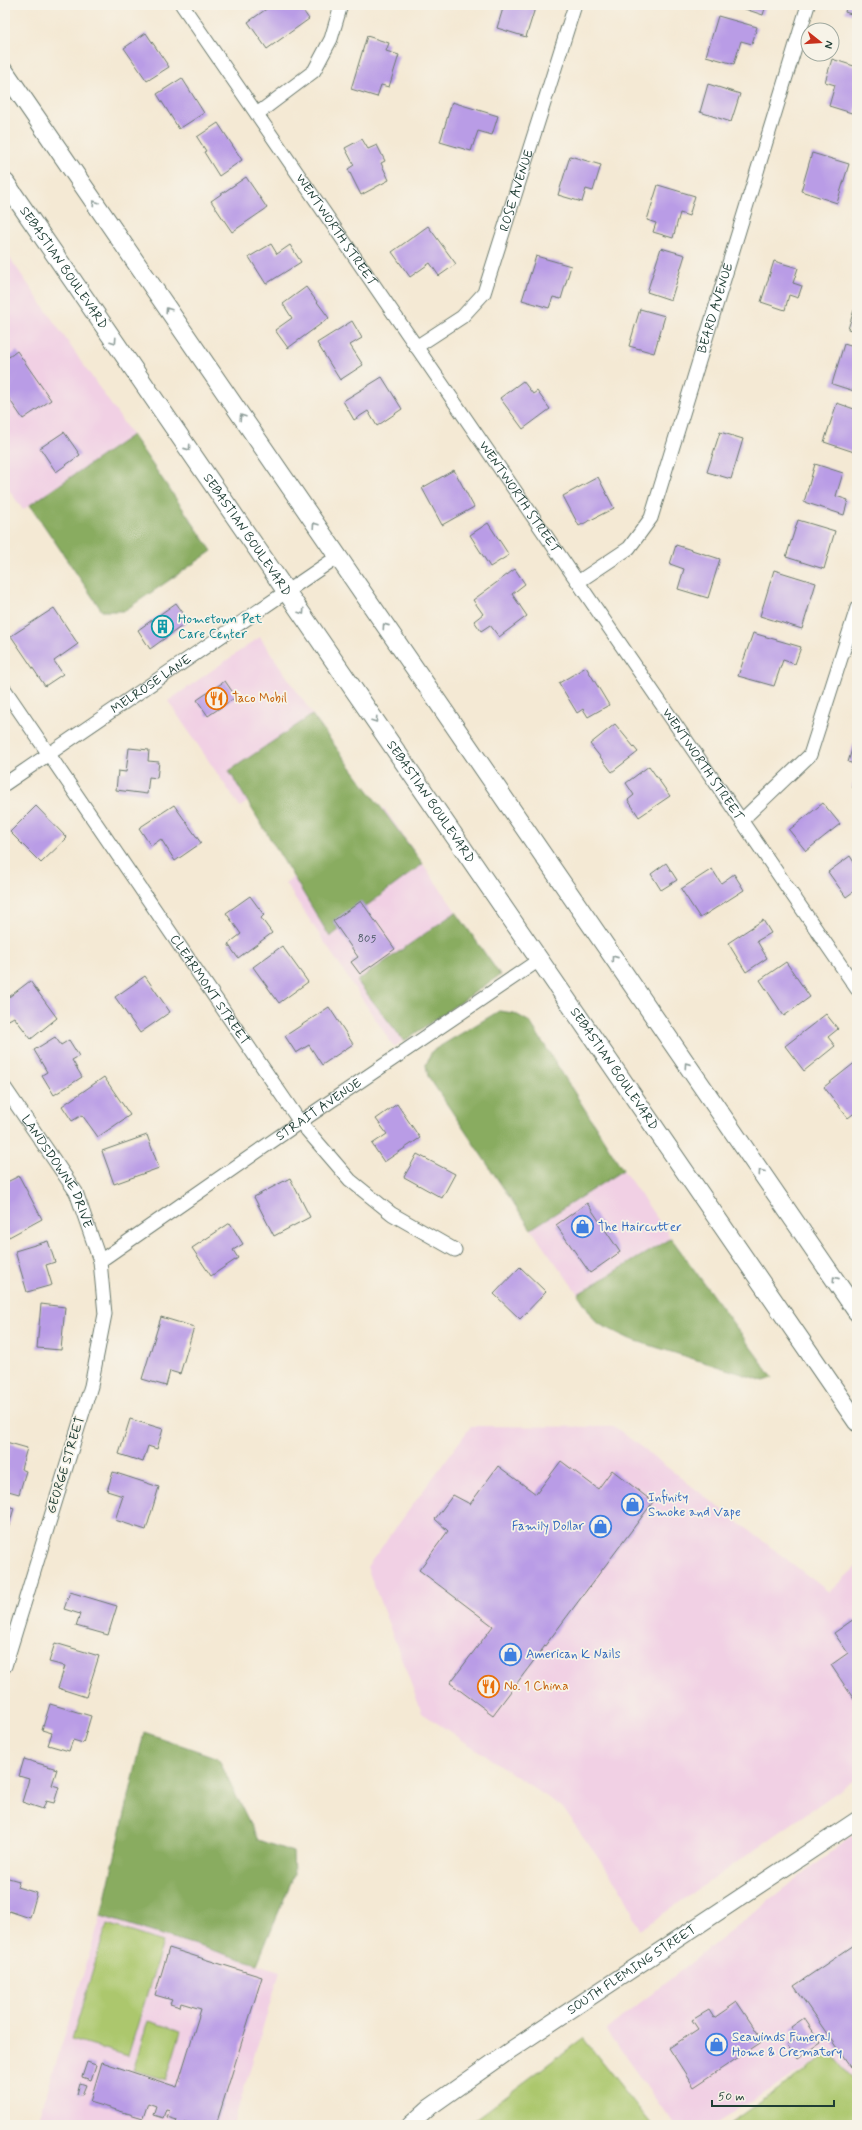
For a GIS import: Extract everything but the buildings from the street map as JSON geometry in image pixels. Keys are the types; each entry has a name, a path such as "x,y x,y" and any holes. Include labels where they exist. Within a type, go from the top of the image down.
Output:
{"main road":[{"path":"5,72 857,1312"},
{"name":"SEBASTIAN BOULEVARD","path":"5,182 287,590 539,960 857,1422"}],"street":[{"name":"WENTWORTH STREET","path":"182,5 857,989"},
{"path":"257,114 314,71 331,39 341,5"},
{"name":"ROSE AVENUE","path":"416,347 462,317 484,293 575,5"},
{"name":"BEARD AVENUE","path":"578,582 629,548 651,518 808,5"},
{"name":"MELROSE LANE","path":"5,784 337,557"},
{"path":"742,820 810,755 857,608"},
{"name":"CLEARMONT STREET","path":"5,690 300,1122 350,1180 392,1214 455,1250"},
{"name":"STRAIT AVENUE","path":"100,1261 300,1122 539,960"},
{"name":"LANDSDOWNE DRIVE","path":"5,1088 76,1192 100,1261"},
{"name":"GEORGE STREET","path":"5,1666 91,1386 106,1314 100,1261"},
{"name":"SOUTH FLEMING STREET","path":"410,2125 430,2107 512,2049 857,1820"}],"shaded area":[{"path":"5,251 132,435 23,510 5,484"},
{"path":"260,637 332,743 240,807 168,701"},
{"path":"384,808 500,975 394,1047 285,883"},
{"path":"623,1170 671,1238 578,1294 531,1229"},
{"path":"471,1426 615,1427 829,1592 857,1566 857,1778 640,1930 624,1894 562,1807 422,1713 367,1567"},
{"path":"857,1831 857,2086 830,2053 713,2125 674,2125 606,2030"},
{"path":"101,1916 280,1971 233,2125 37,2125"}],"green space":[{"path":"132,435 212,551 124,611 102,611 30,505"},
{"path":"312,715 423,864 365,907 333,921 339,930 330,937 229,771"},
{"path":"456,912 500,975 404,1041 357,981"},
{"path":"499,1011 514,1013 530,1022 623,1170 531,1229 428,1076 426,1065 432,1051"},
{"path":"671,1238 773,1378 764,1381 630,1339 597,1323 578,1294"},
{"path":"144,1732 218,1758 258,1840 293,1852 294,1875 257,1964 101,1916"},
{"path":"107,1924 163,1942 128,2056 72,2039"},
{"path":"148,2021 181,2031 166,2080 133,2070"},
{"path":"583,2038 652,2125 467,2125"},
{"path":"830,2052 857,2086 857,2125 729,2125"}],"place":[{"name":"Hometown Pet Care Center","path":"163,626"},
{"name":"Taco Mobil","path":"217,698"},
{"name":"The Haircutter","path":"582,1227"},
{"name":"Infinity Smoke and Vape","path":"632,1504"},
{"name":"Family Dollar","path":"600,1526"},
{"name":"American K Nails","path":"510,1654"},
{"name":"No. 1 China","path":"489,1686"},
{"name":"Seawinds Funeral Home & Crematory","path":"716,2044"}]}
